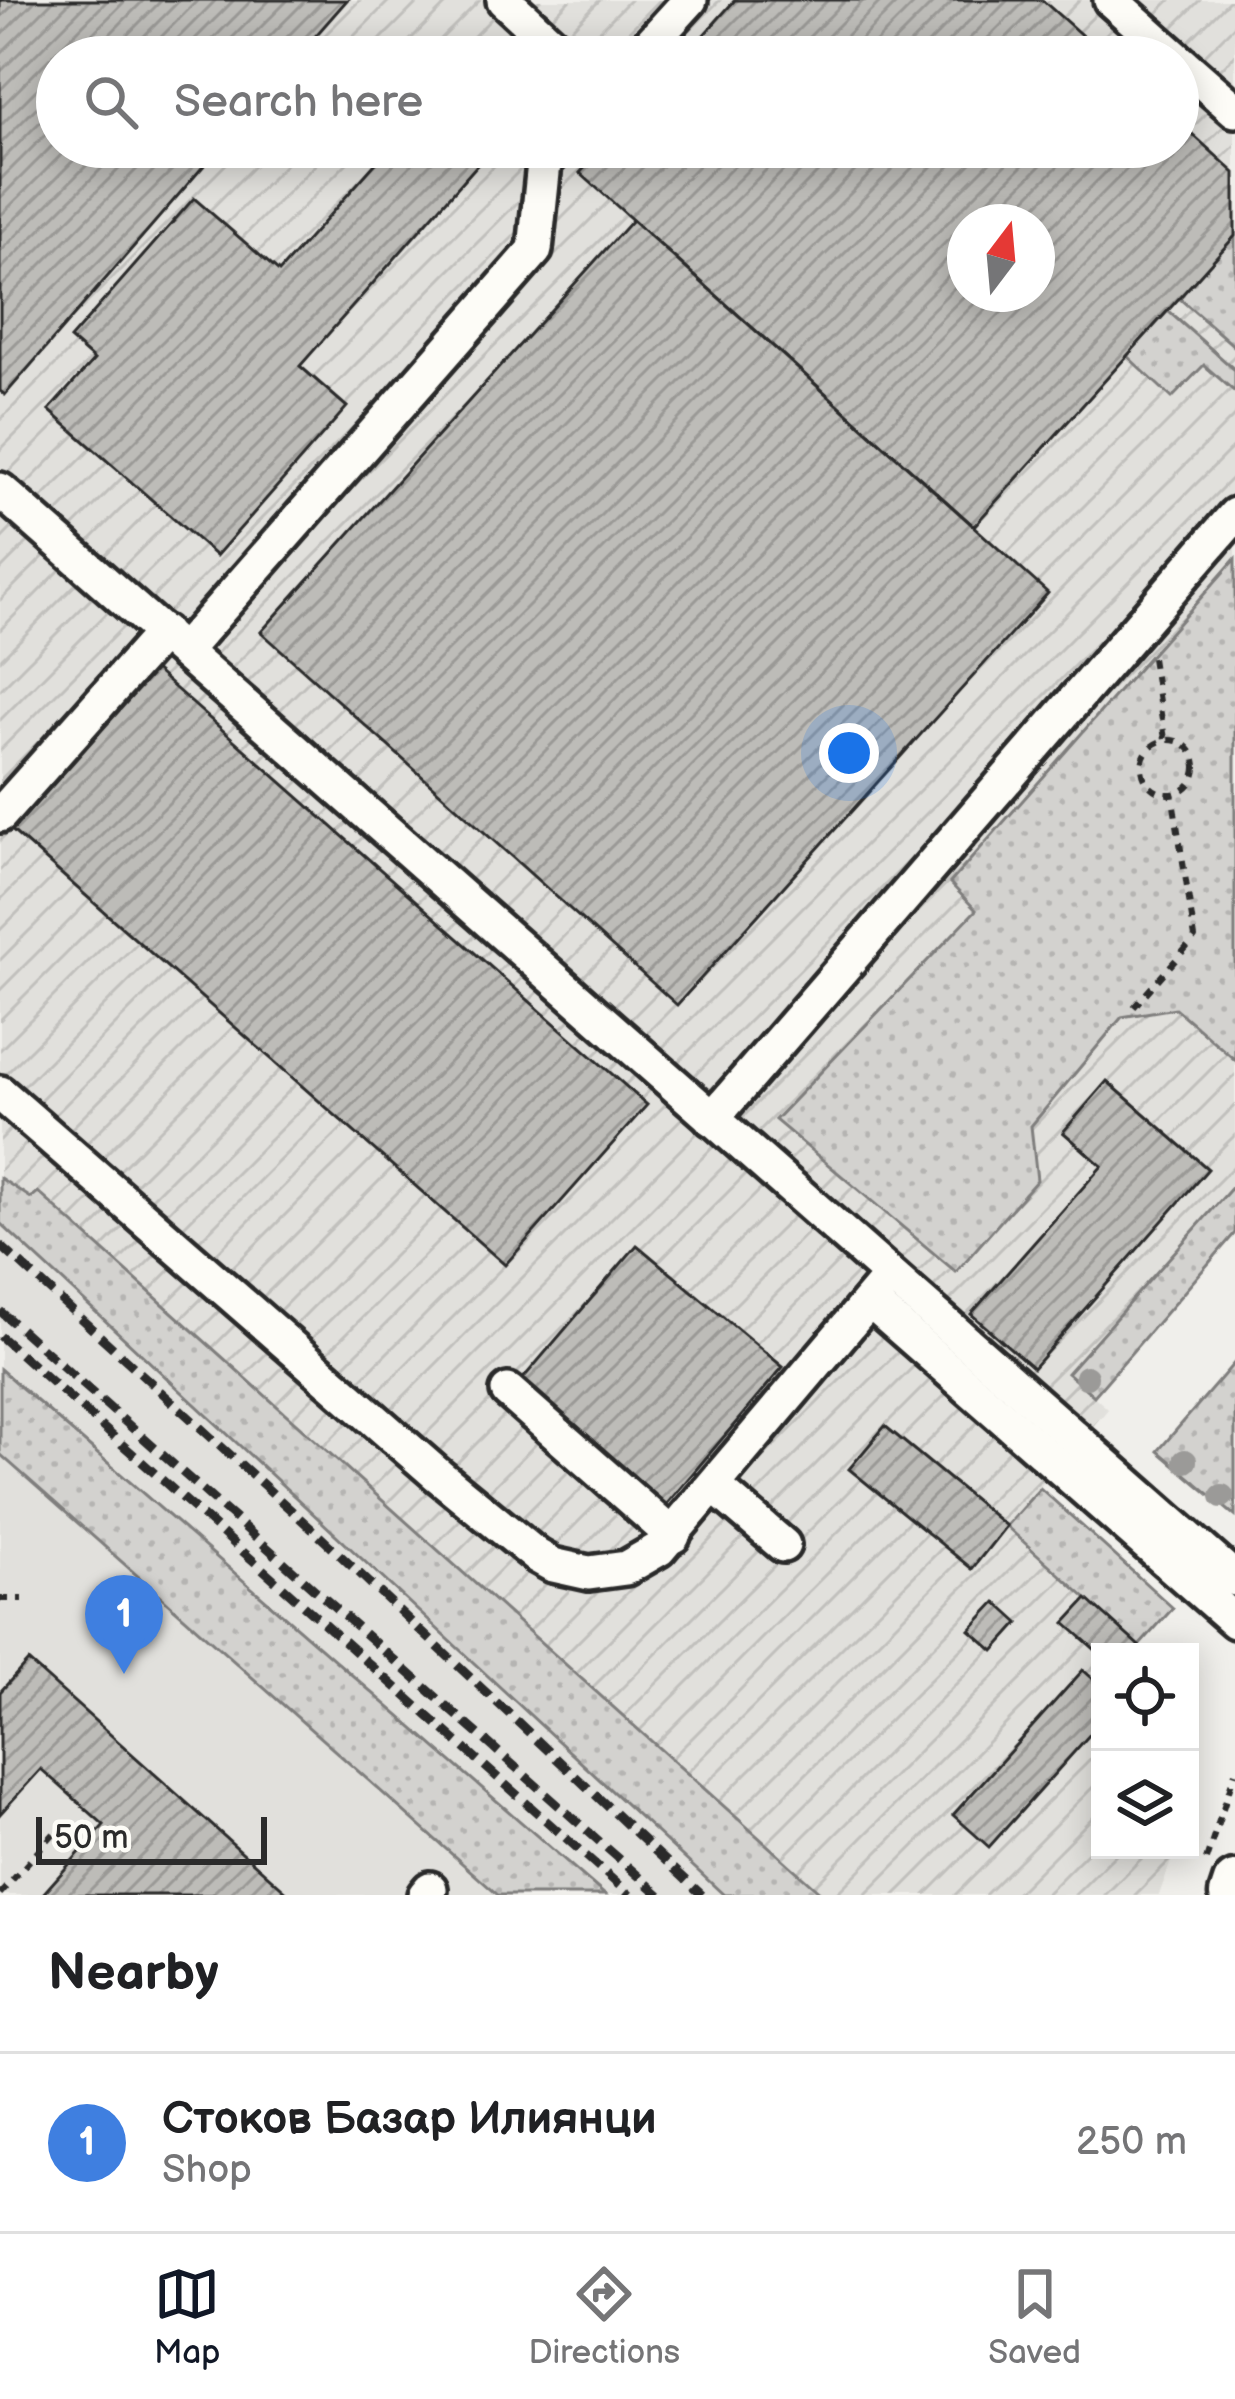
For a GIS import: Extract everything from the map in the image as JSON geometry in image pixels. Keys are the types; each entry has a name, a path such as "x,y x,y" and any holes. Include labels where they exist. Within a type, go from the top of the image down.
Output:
{"lane":[{"path":"504,0 543,36"},
{"path":"657,36 690,0"},
{"path":"1111,0 1151,36"},
{"path":"1199,78 1235,110"},
{"path":"0,815 174,641 535,250 544,168"},
{"path":"0,490 712,1119 880,1288 1235,1621"},
{"path":"712,1119 1235,515"},
{"path":"0,1093 439,1476 537,1556 571,1570 608,1572 644,1560 673,1536 880,1288"},
{"path":"880,1288 1235,1579"},
{"path":"508,1391 673,1536"},
{"path":"714,1486 783,1545"}],"path":[{"path":"1145,619 1165,740"},
{"path":"1165,740 1182,743 1196,763 1188,786 1172,793 1148,783 1142,765 1149,749 1165,740"},
{"path":"1134,1007 1195,938 1172,793"},
{"path":"0,1599 23,1599"},
{"path":"1222,1884 1235,1772"},
{"path":"0,1894 55,1832"}],"shaded area":[{"path":"0,0 1235,0 1235,1184 1068,1373 1108,1409 1006,1526 1136,1643 1091,1643 1091,1859 1172,1859 1159,1895 823,1895 38,1192 31,1198 0,1178"},
{"path":"1235,236 1235,347 1179,298"},
{"path":"1168,311 1235,370 1235,392 1204,365 1172,398 1127,356"},
{"path":"1235,559 1235,1060 1175,1008 1122,1017 1031,1126 1037,1180 956,1272 775,1120 976,910 950,883"},
{"path":"0,1178 31,1198 38,1192 823,1895 724,1895 0,1223"},
{"path":"1235,1184 1235,1233 1094,1396 1067,1373"},
{"path":"0,1223 724,1895 605,1895 0,1369"},
{"path":"1235,1362 1235,1516 1158,1451"},
{"path":"0,1369 605,1895 498,1895 0,1454"},
{"path":"0,1454 498,1895 0,1895"},
{"path":"1040,1488 1173,1608 1142,1643 1136,1643 1006,1526"}],"building":[{"path":"0,0 347,0 315,36 36,36 36,168 202,168 5,395 0,391"},
{"path":"735,0 1042,0 1082,36 703,36"},
{"path":"1199,140 1235,173 1235,236 974,526 580,173 584,168 1199,168"},
{"path":"371,168 474,168 300,366 347,407 216,556 49,410 94,360 70,339 194,198 279,272"},
{"path":"632,220 1048,593 677,1005 261,632"},
{"path":"150,666 647,1105 505,1265 8,827"},
{"path":"1107,1081 1208,1169 1033,1368 971,1314 1102,1166 1063,1132"},
{"path":"637,1245 783,1367 666,1505 520,1382"},
{"path":"885,1426 1006,1526 972,1569 849,1469"},
{"path":"1087,1599 1136,1643 1091,1646 1065,1623"},
{"path":"996,1602 1019,1623 994,1651 970,1630"},
{"path":"28,1661 290,1895 42,1895 104,1825 41,1769 0,1814 0,1692"},
{"path":"1083,1670 1091,1677 1091,1733 989,1847 953,1815"}],"railway":[{"path":"0,1245 702,1895"},
{"path":"0,1311 660,1895"},
{"path":"0,1336 630,1895"}],"place":[{"name":"Стоков Базар Илиянци","path":"124,1674"}]}
